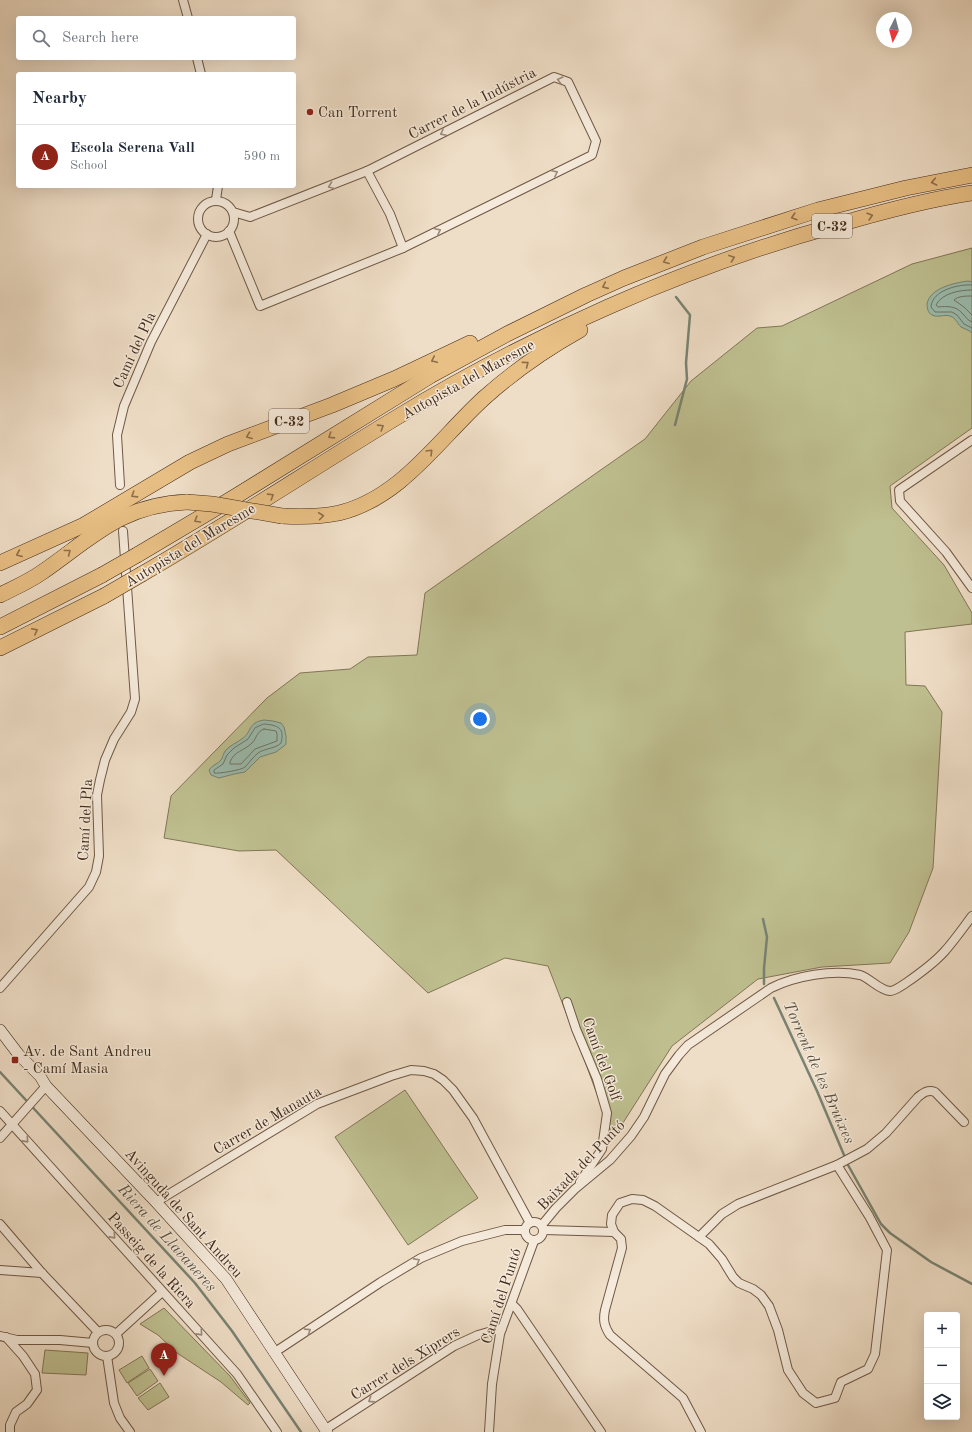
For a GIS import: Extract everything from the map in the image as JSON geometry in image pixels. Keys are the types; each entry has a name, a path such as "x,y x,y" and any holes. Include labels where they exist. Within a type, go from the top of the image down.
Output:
{"highway":[{"name":"Autopista del Maresme","path":"0,627 138,555 430,376 507,334 586,295 624,278 703,247 818,210 899,189 972,175"},
{"name":"Autopista del Maresme","path":"0,648 104,596 204,539 395,418 482,369 548,335 629,298 747,252 799,235 918,204 972,193"},
{"name":"C-32","path":"0,595 40,573 105,526 143,509 159,504 187,502 212,504 282,516 303,517 339,513 358,507 376,498 411,472 484,398 526,363 599,320 648,301 696,271"},
{"name":"C-32","path":"0,563 84,525 178,468 228,444 339,402 394,379 544,308 586,295"}],"street":[{"path":"183,0 187,16"},
{"path":"198,60 200,72"},
{"name":"Carrer de la Indústria","path":"229,231 260,306 403,248 592,155 596,141 568,82 554,77 367,171 250,217 233,212"},
{"path":"367,171 390,214 403,248"},
{"path":"216,200 218,188"},
{"path":"216,200 226,204 233,212 233,224 229,231 224,235 218,237 207,234 198,225 198,214 204,204 210,201 216,200"},
{"name":"Camí del Pla","path":"120,485 117,435 124,406 152,342 207,234"},
{"path":"972,440 899,490 900,501 946,552 972,588"},
{"name":"Camí del Pla","path":"0,988 90,887 96,872 99,856 97,795 100,780 105,760 114,739 131,712 135,699 123,531"},
{"name":"Baixada del Puntó","path":"543,1228 556,1208 575,1189 610,1160 631,1136 644,1117 665,1074 678,1055 688,1045 771,988 804,976 844,974 860,976 885,990 891,991 918,975 939,958 972,916"},
{"name":"Camí del Golf","path":"567,1002 576,1029 597,1079 607,1113 602,1149 575,1189"},
{"name":"Avinguda de Sant Andreu","path":"0,1030 19,1055 40,1076 46,1086 156,1202 226,1279 327,1431"},
{"name":"Carrer de Manauta","path":"156,1202 317,1104 391,1076 410,1070 417,1070 434,1074 443,1080 453,1090 474,1118 527,1226"},
{"path":"0,1138 46,1086"},
{"path":"699,1236 722,1214 738,1204 837,1165 874,1144 886,1133 918,1097 930,1090 935,1092 964,1122"},
{"name":"Passeig de la Riera","path":"0,1111 237,1374 277,1432"},
{"path":"701,1432 683,1398 610,1335 605,1327 603,1319 622,1248 621,1239 614,1232 611,1224 612,1215 620,1203 632,1198 643,1200 655,1206 709,1244 722,1259 733,1277 739,1283 753,1289 761,1295 769,1306 778,1330 788,1370 803,1393 816,1403 835,1398 841,1382 868,1369 875,1354 887,1250 869,1216 837,1165"},
{"path":"275,1352 381,1282 421,1258 462,1241 539,1223 543,1228 614,1232"},
{"path":"0,1224 98,1332"},
{"path":"527,1226 527,1236 534,1241 540,1238 543,1228"},
{"name":"Camí del Puntó","path":"489,1432 492,1384 498,1341 534,1241"},
{"path":"0,1270 42,1272"},
{"path":"116,1334 162,1292"},
{"path":"512,1304 517,1308 601,1432"},
{"name":"Carrer dels Xiprers","path":"327,1431 454,1346 478,1335 502,1328"},
{"path":"108,1330 116,1334 119,1344 113,1355 100,1355 93,1348 92,1343 98,1332 108,1330"},
{"path":"3,1336 17,1340 60,1340 92,1343"},
{"path":"3,1336 23,1356 35,1374 38,1390 27,1404 16,1412 10,1425 10,1432"},
{"path":"107,1356 114,1403 120,1418 130,1432"}],"green space":[{"path":"972,248 972,428 890,486 892,508 944,565 972,613 972,624 905,632 906,685 925,686 942,712 933,868 909,932 890,963 822,967 758,979 672,1046 618,1133 613,1138 548,966 505,958 428,993 276,850 239,851 164,838 171,796 267,698 300,673 350,669 368,657 417,655 425,593 645,439 691,381 757,328 782,326 912,264"},
{"path":"405,1090 478,1198 408,1245 335,1137"},
{"path":"164,1308 230,1376 250,1403 248,1405 221,1382 177,1353 158,1335 140,1324"},
{"path":"45,1350 88,1353 86,1375 42,1373"},
{"path":"142,1356 149,1368 127,1383 119,1370"},
{"path":"150,1369 158,1381 137,1396 128,1383"},
{"path":"160,1383 169,1397 148,1410 138,1398"}],"water":[{"path":"968,281 972,282 972,333 961,327 952,317 932,315 927,306 929,298 938,290 956,283"},
{"path":"264,720 281,723 284,727 286,744 276,752 260,757 245,772 219,778 211,775 209,770 221,760 224,752 246,736 252,725"}],"waterway":[{"name":"Torrent de les Bruixes","path":"675,425 687,379 686,363 690,315 676,297"},
{"name":"Torrent de les Bruixes","path":"763,919 767,937 764,984"},
{"name":"Torrent de les Bruixes","path":"774,998 817,1091 844,1155"},
{"name":"Riera de Llavaneres","path":"0,1072 195,1283 232,1331 301,1432"},
{"name":"Torrent de les Bruixes","path":"848,1165 881,1224 890,1233 931,1262 972,1284"}],"place":[{"name":"Can Torrent","path":"310,112"},
{"name":"Av. de Sant Andreu - Camí Masia","path":"15,1060"},
{"name":"Escola Serena Vall","path":"164,1376"}]}
